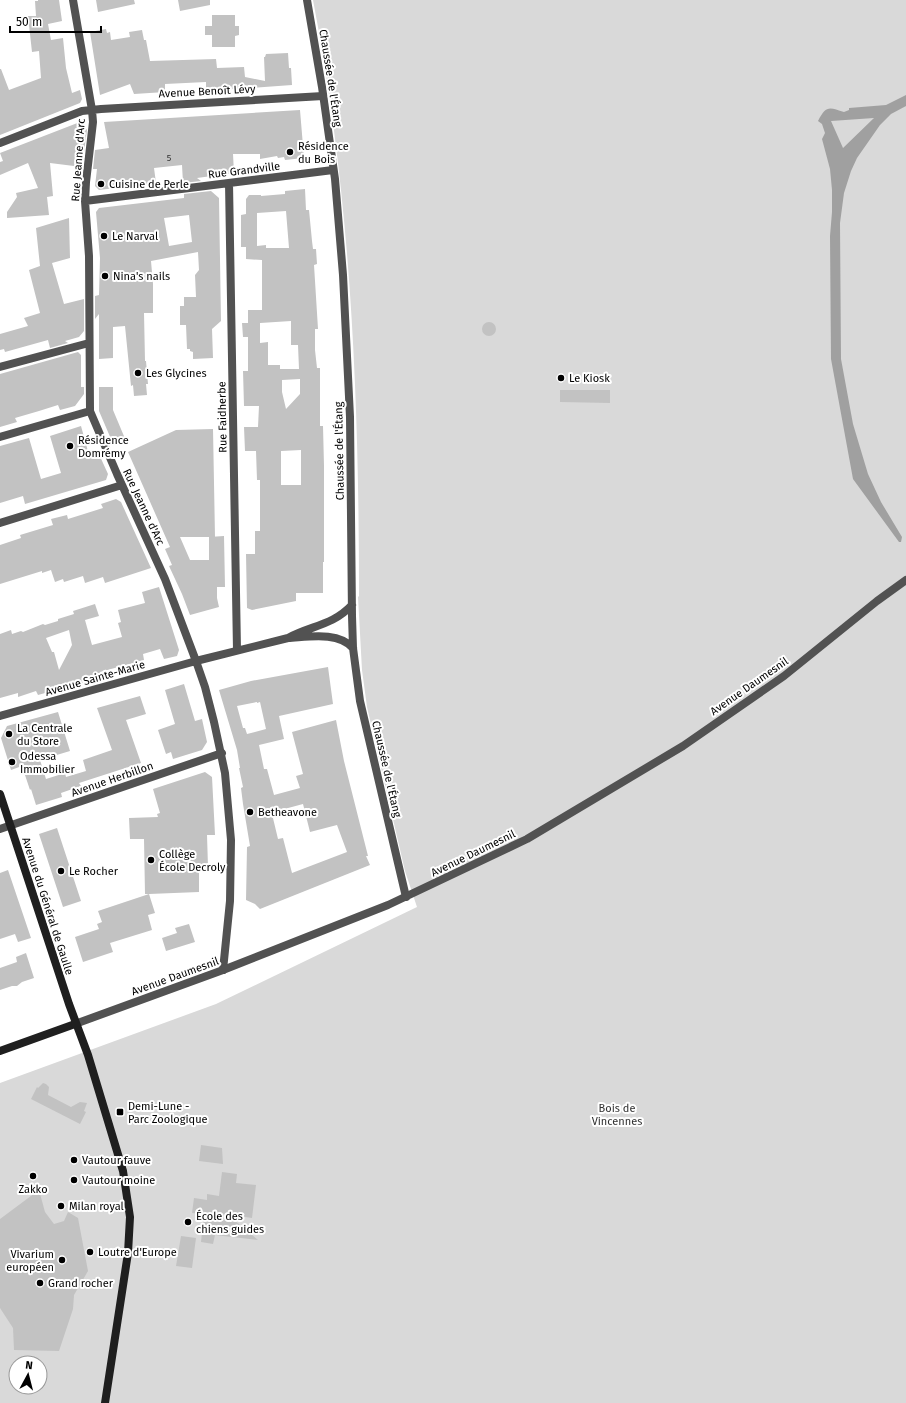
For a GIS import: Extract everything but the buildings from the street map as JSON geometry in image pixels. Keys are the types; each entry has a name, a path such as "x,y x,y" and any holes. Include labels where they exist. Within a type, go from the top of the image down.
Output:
{"main road":[{"name":"Avenue du Général de Gaulle","path":"0,794 75,1024 88,1055 122,1171 130,1217 128,1253 105,1403"},
{"name":"Avenue Daumesnil","path":"0,1051 75,1024"}],"street":[{"name":"Rue Jeanne d'Arc","path":"73,0 93,122 85,201 89,256 90,411 165,579 205,687 222,753 229,806 231,840 230,901 223,970"},
{"name":"Chaussée de l'Étang","path":"307,0 323,96 333,170 343,275 350,417 353,648 360,701 406,897"},
{"name":"Avenue Benoît Lévy","path":"0,143 82,111 323,96"},
{"name":"Rue Grandville","path":"85,201 333,170"},
{"name":"Rue Faidherbe","path":"229,183 237,650"},
{"path":"0,367 89,343"},
{"path":"0,436 90,411"},
{"path":"0,523 122,485"},
{"name":"Avenue Daumesnil","path":"75,1024 223,970 406,897 527,839 683,746 784,676 877,601 906,580"},
{"path":"288,638 300,631 336,619 352,605"},
{"path":"288,638 328,637 346,642 353,648"},
{"name":"Avenue Sainte-Marie","path":"0,716 196,661 288,638"},
{"name":"Avenue Herbillon","path":"0,829 222,753"}],"green space":[{"name":"Bois de Vincennes","path":"313,0 906,0 906,1403 0,1403 0,1083 216,1004 417,907 405,871 367,707 362,670 358,597 359,521 354,372 344,222 326,74"}],"shaded area":[{"path":"906,95 906,106 891,114 880,125 857,158 844,193 840,223 841,359 853,424 868,474 881,502 902,537 901,542 899,542 853,479 831,359 830,236 832,190 830,169 822,139 825,133 822,124 818,121 823,112 831,108 844,112 849,110 849,108 886,105","holes":["874,118 843,148 831,121"]}],"place":[{"name":"Résidence du Bois","path":"290,152"},
{"name":"Cuisine de Perle","path":"101,184"},
{"name":"Le Narval","path":"104,236"},
{"name":"Nina's nails","path":"105,276"},
{"name":"Les Glycines","path":"138,373"},
{"name":"Le Kiosk","path":"561,378"},
{"name":"Résidence Domrémy","path":"70,446"},
{"name":"La Centrale du Store","path":"9,734"},
{"name":"Odessa Immobilier","path":"12,762"},
{"name":"Betheavone","path":"250,812"},
{"name":"Collège École Decroly","path":"151,860"},
{"name":"Le Rocher","path":"61,871"},
{"name":"Demi-Lune - Parc Zoologique","path":"120,1112"},
{"name":"Vautour fauve","path":"74,1160"},
{"name":"Zakko","path":"33,1176"},
{"name":"Vautour moine","path":"74,1180"},
{"name":"Milan royal","path":"61,1206"},
{"name":"École des chiens guides","path":"188,1222"},
{"name":"Loutre d'Europe","path":"90,1252"},
{"name":"Vivarium européen","path":"62,1260"},
{"name":"Grand rocher","path":"40,1283"}]}
